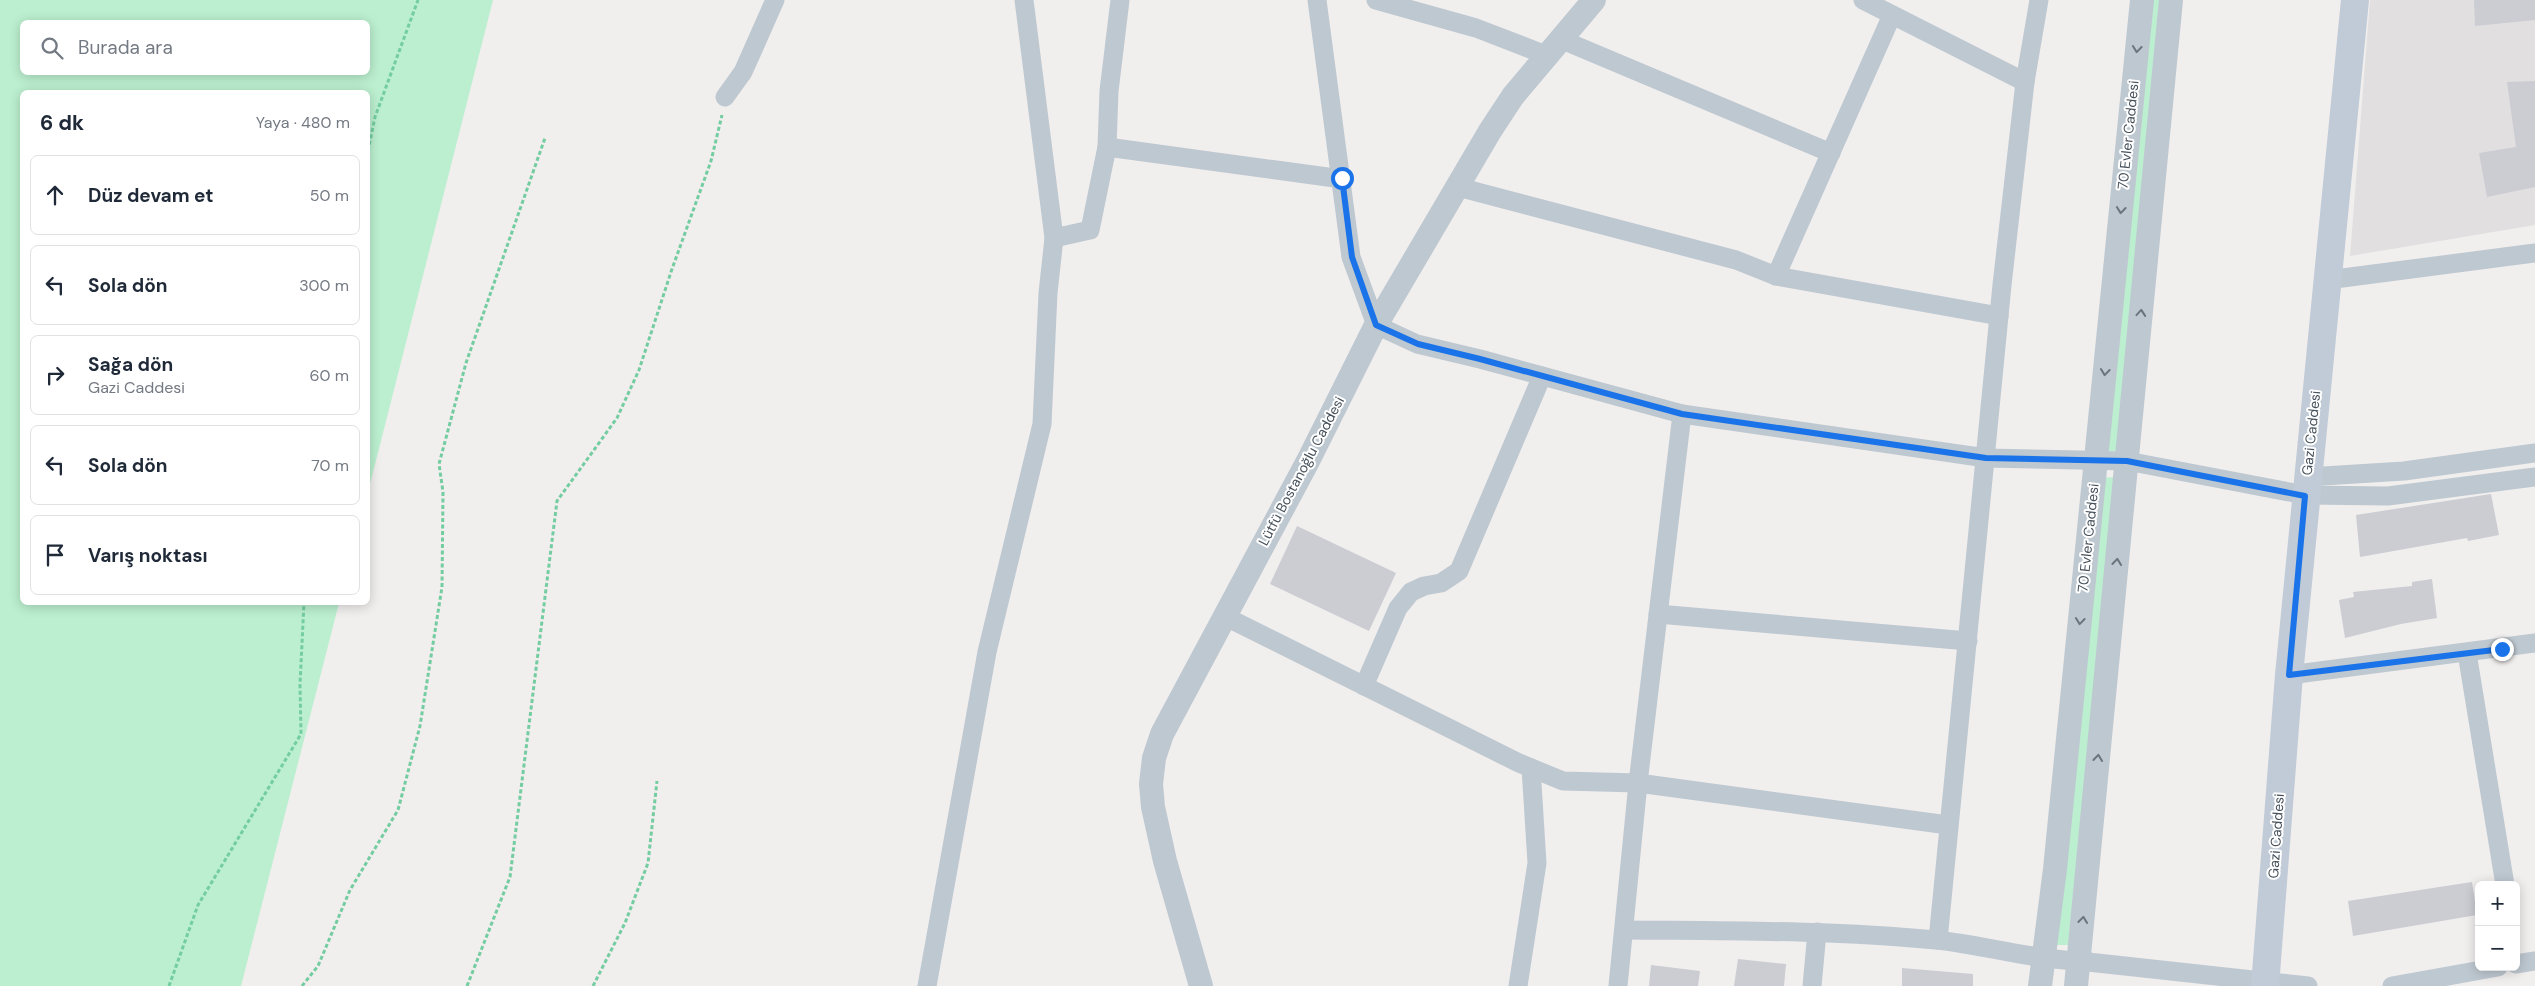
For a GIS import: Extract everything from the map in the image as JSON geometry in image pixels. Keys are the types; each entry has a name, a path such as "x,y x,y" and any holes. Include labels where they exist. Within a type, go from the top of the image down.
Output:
{"main road":[{"name":"Gazi Caddesi","path":"2265,984 2306,486 2355,0"}],"street":[{"path":"725,97 743,72 776,0"},
{"path":"927,986 987,652 1042,424 1048,293 1054,238 1024,0"},
{"path":"1054,238 1090,230 1107,147 1109,91 1120,0"},
{"path":"1318,0 1352,257 1376,325 1418,344 1682,414 1986,458 2127,461 2388,496 2535,477"},
{"path":"1376,0 1553,47 1831,153"},
{"name":"Lütfü Bostanoğlu Caddesi","path":"1201,986 1159,837 1151,784 1154,758 1162,734 1308,461 1376,325 1499,117 1553,47 1594,0"},
{"path":"1863,0 2025,82"},
{"path":"1938,940 1999,316 2025,82 2039,0"},
{"name":"70 Evler Caddesi","path":"2040,986 2055,869 2142,0"},
{"path":"2076,986 2171,0"},
{"path":"1776,276 1892,15"},
{"path":"1107,147 1342,178"},
{"path":"1458,188 1736,260 1776,276 1999,316"},
{"path":"2327,280 2535,252"},
{"path":"1364,686 1398,608 1411,592 1424,586 1441,583 1459,571 1542,376"},
{"path":"1618,986 1638,784 1682,414"},
{"path":"2306,486 2535,453"},
{"path":"1658,614 1968,641"},
{"path":"1224,616 1531,768 1563,781 1638,784 1948,825"},
{"path":"2289,675 2535,643"},
{"path":"2467,653 2503,881"},
{"path":"1518,986 1537,863 1531,768"},
{"path":"1624,930 1817,932 1938,940 2043,959 2079,961 2265,984 2308,986"},
{"path":"1812,986 1817,932"},
{"path":"2392,986 2476,971"}],"path":[{"path":"370,141 375,117 418,0"},
{"path":"467,986 510,877 558,501 617,418 639,370 672,270 712,161 725,97"},
{"path":"302,986 318,966 350,890 398,810 420,726 442,587 443,492 439,464 466,363 545,138"},
{"path":"169,986 198,905 301,734 300,685 304,605"},
{"path":"593,986 625,923 648,863 657,781"}],"shaded area":[{"path":"2370,0 2535,0 2535,225 2350,256"}],"green space":[{"path":"0,0 493,0 370,484 370,90 20,90 20,605 338,605 241,986 0,986"},
{"path":"2148,0 2163,0 2119,451 2104,451"},
{"path":"2115,477 2068,945 2054,945 2101,478"}],"building":[{"path":"2474,0 2535,0 2535,20 2475,26"},
{"path":"2535,81 2535,187 2487,197 2479,153 2516,147 2507,82"},
{"path":"2491,494 2499,535 2468,541 2467,538 2360,557 2356,515"},
{"path":"1297,526 1396,573 1369,631 1270,584"},
{"path":"2432,579 2437,618 2401,624 2345,638 2339,600 2354,597 2353,592 2412,586 2412,582"},
{"path":"2472,882 2475,915 2353,936 2348,901"},
{"path":"1738,959 1786,964 1784,986 1734,986"},
{"path":"1651,965 1700,971 1698,986 1649,986"},
{"path":"1902,968 1973,974 1973,986 1902,986"}],"route":[{"path":"1342,178 1352,257 1376,325 1418,344 1682,414 1986,458 2127,461 2305,496 2289,675 2502,649"}]}
